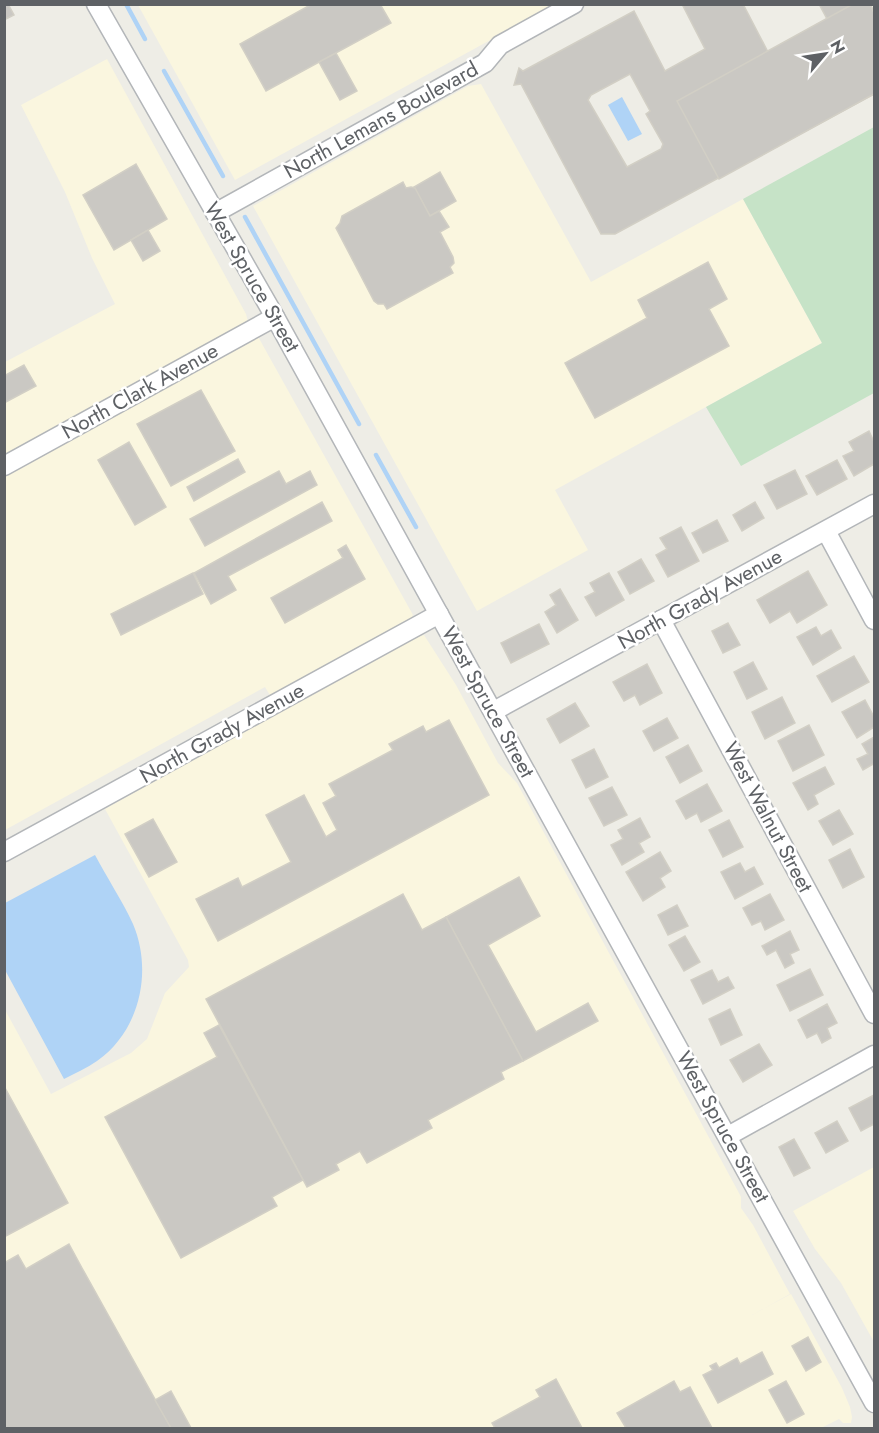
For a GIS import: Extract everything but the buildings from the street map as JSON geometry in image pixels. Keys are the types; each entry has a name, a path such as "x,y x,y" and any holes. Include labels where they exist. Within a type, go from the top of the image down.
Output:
{"street":[{"name":"West Spruce Street","path":"96,4 275,317 874,1403"},
{"name":"North Lemans Boulevard","path":"215,213 485,63 500,45 574,4"},
{"name":"North Clark Avenue","path":"4,465 275,317"},
{"name":"North Grady Avenue","path":"494,711 874,504"},
{"path":"826,531 874,620"},
{"name":"North Grady Avenue","path":"4,852 439,614"},
{"name":"West Walnut Street","path":"661,620 874,1014"},
{"path":"728,1136 874,1055"}],"shaded area":[{"path":"138,5 554,5 235,180"},
{"path":"107,59 246,314 248,322 5,454 5,362 115,304 92,258 65,192 21,105"},
{"path":"481,84 591,282 743,199 822,343 555,490 588,550 477,611 253,206 468,86"},
{"path":"256,333 413,615 409,622 271,697 265,687 5,830 5,475"},
{"path":"424,635 456,685 498,763 517,783 739,1193 741,1208 753,1225 790,1294 752,1315 791,1294 842,1388 850,1407 851,1423 843,1423 839,1419 821,1428 5,1428 4,1008 51,1094 131,1053 147,1039 165,993 189,967 188,960 105,809 401,642"},
{"path":"874,1167 874,1342 841,1283 815,1249 793,1211"}],"green space":[{"path":"874,127 874,393 741,466 706,407 822,343 743,199"}],"water":[{"path":"622,97 642,134 628,141 608,105"},
{"path":"95,855 133,924 139,942 142,980 133,1017 124,1034 97,1061 64,1079 5,970 5,903"}],"waterway":[{"path":"126,4 145,39"},
{"path":"164,71 223,176"},
{"path":"245,217 359,424"},
{"path":"376,455 416,527"}]}
